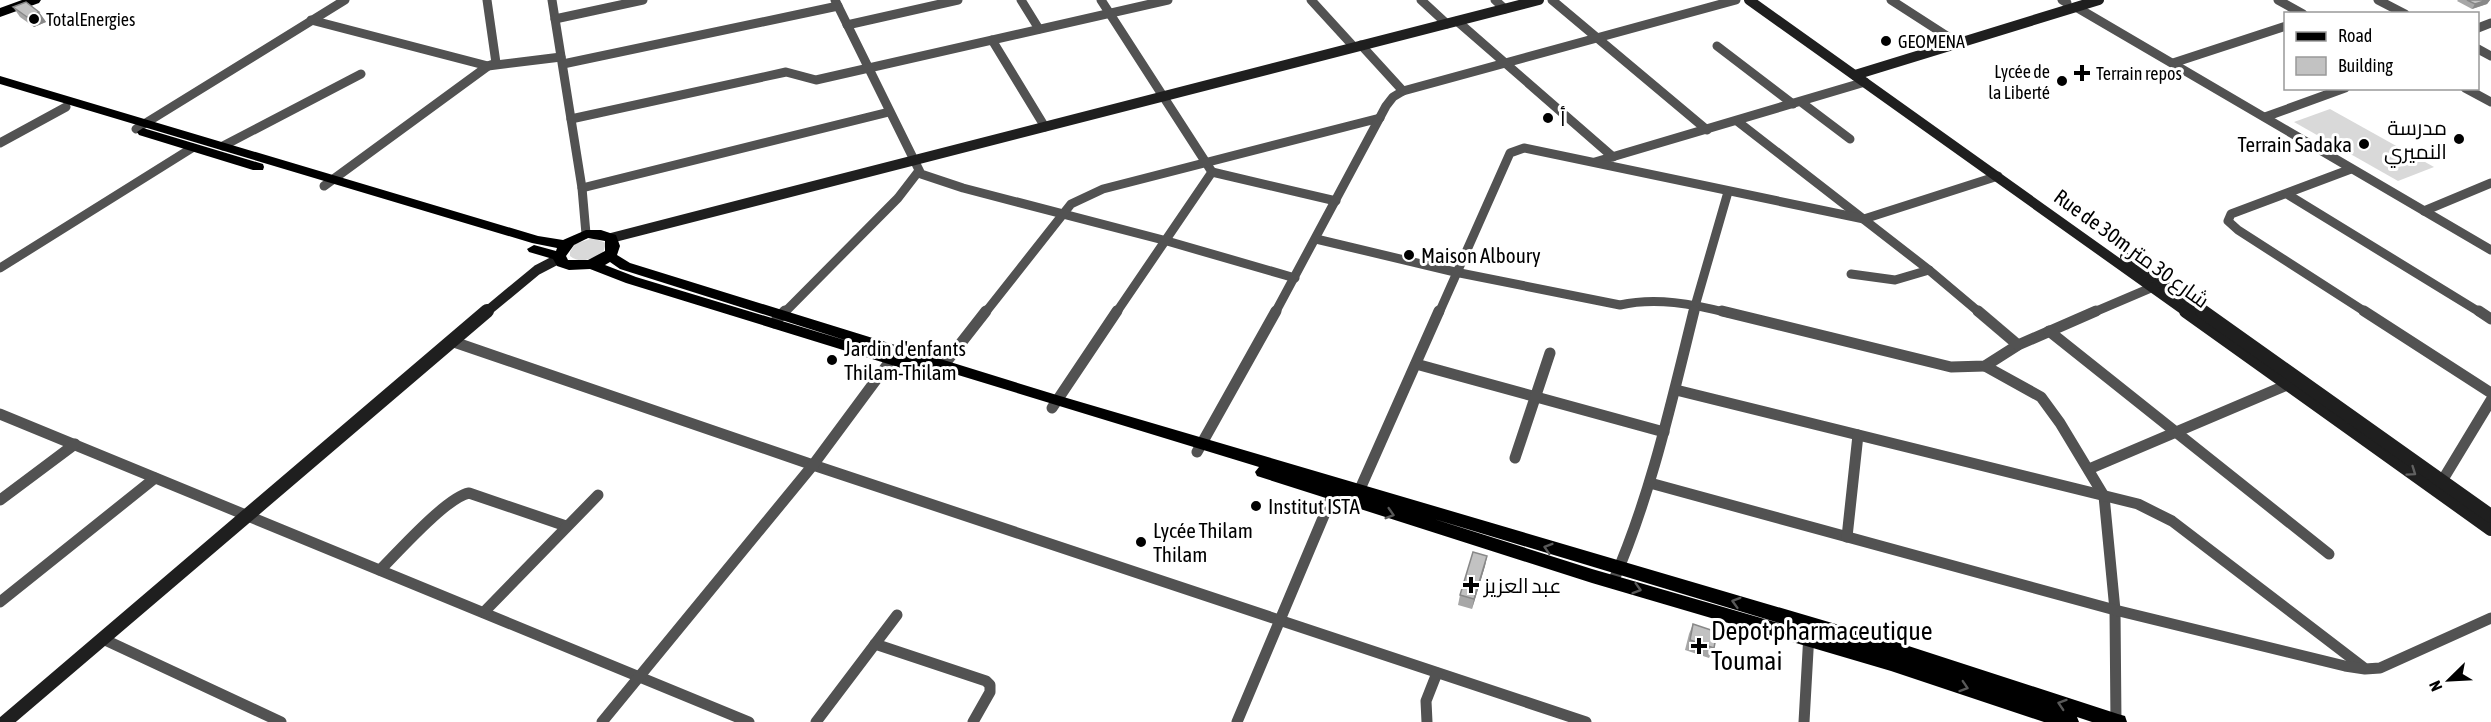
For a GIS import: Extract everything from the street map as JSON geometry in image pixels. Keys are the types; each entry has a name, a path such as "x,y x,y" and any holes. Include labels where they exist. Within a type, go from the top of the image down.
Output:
{"highway":[{"path":"0,5 13,0"},
{"path":"0,13 34,0"}],"main road":[{"path":"0,80 140,126 192,148 329,183 561,253 568,266 593,265 631,280 778,319"},
{"path":"0,88 223,146 329,183"},
{"path":"561,253 586,234 601,234 611,238 614,246 608,255 593,265"},
{"path":"608,255 632,268 778,319 1335,490 1809,632 2070,722"},
{"path":"894,355 943,366 1054,404"},
{"path":"1809,632 1890,648 2116,722"}],"street":[{"path":"140,126 345,0"},
{"path":"329,183 488,66 496,63 487,0"},
{"path":"552,0 582,188 586,234"},
{"path":"555,19 643,0"},
{"path":"847,25 958,0"},
{"path":"1021,0 1040,29"},
{"path":"1101,0 1111,12 1212,172 1336,201"},
{"path":"1311,0 1403,91"},
{"path":"1421,0 1505,63 1613,157"},
{"path":"1495,0 1505,9"},
{"path":"611,238 1539,0"},
{"path":"1552,0 1707,130"},
{"path":"1198,448 1295,278 1393,97 1403,91 1736,0"},
{"name":"Rue de 30m شارع 30 متر","path":"1749,0 1858,73 2437,484 2491,529"},
{"name":"Rue de 30m شارع 30 متر","path":"1761,0 1998,176 2289,384 2437,484 2491,516"},
{"path":"1892,0 1950,38"},
{"path":"1590,163 1797,103 1858,73 1950,38 2070,2 2099,0"},
{"path":"2278,0 2299,12"},
{"path":"2378,0 2401,12"},
{"path":"571,119 781,73 790,72 816,80 1162,1"},
{"path":"1858,73 2070,2 2491,250"},
{"path":"312,20 488,66 562,61 836,3 918,172 963,188 1167,241 1295,278"},
{"path":"2173,63 2284,27"},
{"path":"992,40 1045,127"},
{"path":"1717,46 1850,139"},
{"path":"223,146 361,74"},
{"path":"2265,117 2339,90"},
{"path":"2469,90 2491,102"},
{"path":"0,143 66,107"},
{"path":"582,188 889,112"},
{"path":"943,366 1071,204 1087,195 1380,118"},
{"path":"1737,121 1929,270 2018,345"},
{"path":"0,267 192,148"},
{"path":"1357,496 1510,153 1524,148 1864,219 1998,176"},
{"path":"2351,169 2231,214 2228,221 2238,230 2491,393"},
{"path":"778,319 898,198 918,172"},
{"path":"1054,404 1212,172"},
{"path":"2424,211 2491,183"},
{"path":"1616,575 1650,483 1676,390 1695,305 1728,192"},
{"path":"2287,194 2491,319"},
{"path":"1316,239 1455,272 1620,305 1650,301 1695,305 1952,367 1985,366 2018,345 2153,287"},
{"path":"5,722 451,341 561,253"},
{"path":"1851,274 1895,280 1929,270"},
{"path":"2049,331 2329,554"},
{"path":"451,341 813,465 1586,722"},
{"path":"1515,458 1550,353"},
{"path":"602,722 813,465 894,355"},
{"path":"1416,364 1664,432"},
{"path":"1985,366 2041,397 2060,423 2104,496 2115,610 2116,722"},
{"path":"2089,469 2289,384"},
{"path":"1676,390 2138,504 2172,521 2365,669"},
{"path":"2437,484 2467,443 2491,400"},
{"path":"0,414 749,722"},
{"path":"1847,537 1858,435"},
{"path":"0,500 75,444"},
{"path":"0,602 155,478"},
{"path":"1650,483 2115,610 2345,666 2365,669 2379,668 2491,618"},
{"path":"1237,722 1335,490"},
{"path":"380,570 449,503 462,494 469,493 566,526"},
{"path":"484,612 598,495"},
{"path":"816,722 897,615"},
{"path":"1804,722 1809,632"},
{"path":"103,639 281,722"},
{"path":"875,644 986,681 990,685 990,692 973,722"},
{"path":"1427,722 1426,702 1437,673"}],"shaded area":[{"name":"Terrain Sadaka","path":"2330,109 2434,167 2398,181 2294,122"},
{"path":"593,238 606,243 603,253 591,259 582,260 570,256 575,244"}],"building":[{"path":"2467,0 2487,0 2475,4"},
{"path":"26,2 39,12 27,17 13,7"},
{"name":"عبد العزيز","path":"1473,552 1487,556 1474,599 1460,595"},
{"path":"1693,624 1717,632 1714,648 1690,640"}],"place":[{"name":"TotalEnergies","path":"34,19"},
{"name":"GEOMENA","path":"1886,41"},
{"name":"Terrain repos","path":"2082,73"},
{"name":"Lycée de la Liberté","path":"2062,81"},
{"name":"أ","path":"1548,118"},
{"name":"مدرسة النميري","path":"2459,139"},
{"name":"Terrain Sadaka","path":"2364,144"},
{"name":"Maison Alboury","path":"1409,255"},
{"name":"Jardin d'enfants Thilam-Thilam","path":"832,360"},
{"name":"Institut ISTA","path":"1256,506"},
{"name":"Lycée Thilam Thilam","path":"1141,542"},
{"name":"عبد العزيز","path":"1471,585"},
{"name":"Depot pharmaceutique Toumai","path":"1699,646"}]}
